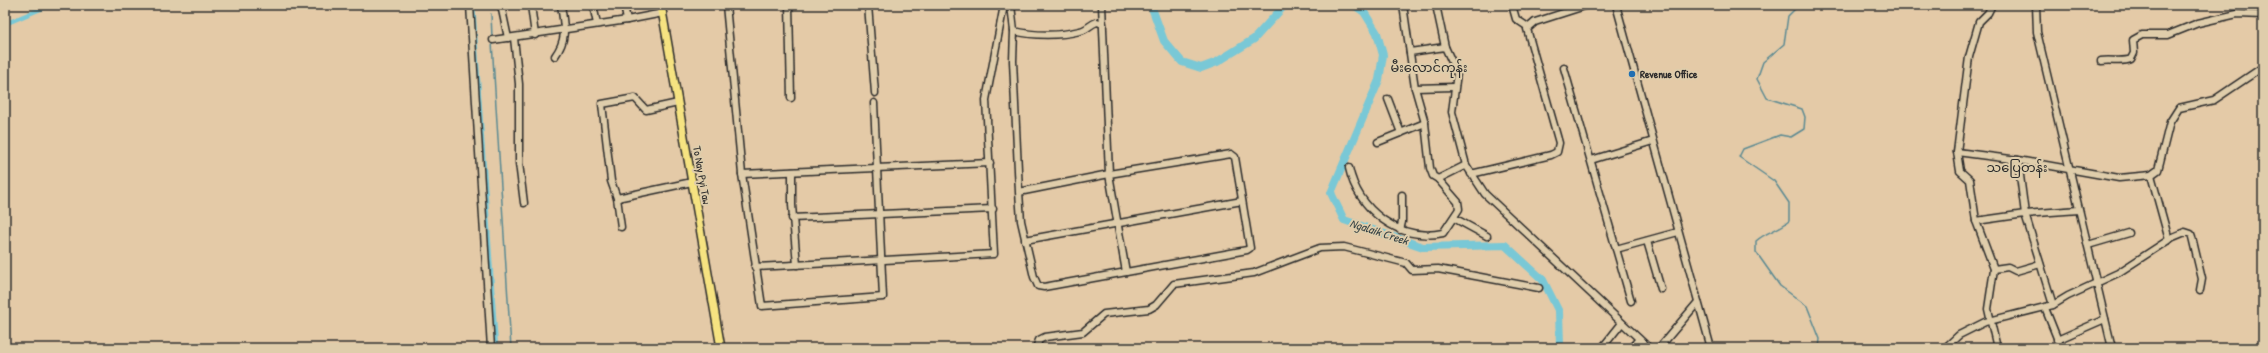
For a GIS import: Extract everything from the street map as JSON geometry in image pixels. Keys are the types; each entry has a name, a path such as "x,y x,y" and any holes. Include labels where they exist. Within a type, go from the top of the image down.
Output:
{"main road":[{"name":"To Nay Pyi Taw","path":"662,5 721,348"}],"street":[{"path":"470,5 491,348"},
{"path":"501,5 511,38 519,84 519,163 524,203"},
{"path":"531,5 535,35"},
{"path":"555,56 563,45 565,29 561,5"},
{"path":"593,5 597,24"},
{"path":"624,5 628,20"},
{"path":"726,5 742,174 760,301 762,306 882,298 884,295 874,103"},
{"path":"791,98 789,5 796,5"},
{"path":"868,5 874,93"},
{"path":"755,267 992,256 995,251 986,100 1004,5"},
{"path":"1011,5 1014,32 1013,60 1019,192 1025,240 1038,286 1044,287 1248,250 1250,247 1232,154 1109,174 1019,192"},
{"path":"1102,5 1109,174 1126,272"},
{"path":"1349,168 1351,178 1367,206 1404,232 1421,235 1443,234 1459,209 1458,202 1438,179 1433,176 1430,168 1424,124 1415,88 1403,5"},
{"path":"1436,5 1444,47 1457,73 1452,112 1466,166 1485,194 1649,348"},
{"path":"1512,5 1516,19 1528,27"},
{"path":"1528,27 1535,22 1588,5"},
{"path":"1616,5 1711,348"},
{"path":"1992,5 1988,13 1979,22 1970,57 1957,152 1960,171 1970,180 1976,221 1994,269 1988,300 1990,320 1997,348"},
{"path":"2036,5 2037,32 2112,348"},
{"path":"493,40 535,35 663,13"},
{"path":"2100,61 2111,59 2123,61 2131,59 2134,53 2133,40 2137,36 2168,35 2192,25 2240,14 2263,15"},
{"path":"1014,32 1030,35 1072,32 1081,31 1097,22 1103,24"},
{"path":"1471,174 1551,155 1556,152 1559,143 1528,34 1528,27"},
{"path":"1410,52 1444,47"},
{"path":"1957,152 2018,160 2119,178 2150,175 2158,170 2170,122 2179,108 2214,100 2263,67"},
{"path":"1564,68 1631,301"},
{"path":"1415,88 1454,87"},
{"path":"621,227 617,198 611,181 602,104 606,102 635,98 646,110 678,103"},
{"path":"1388,99 1401,133"},
{"path":"1378,142 1424,124"},
{"path":"1590,160 1653,141"},
{"path":"2018,160 2025,214 2034,238 2040,264 2054,305"},
{"path":"742,174 990,163"},
{"path":"1438,179 1466,166"},
{"path":"792,172 792,218 797,265"},
{"path":"2150,175 2169,240"},
{"path":"617,198 692,182"},
{"path":"1400,230 1402,222 1402,195"},
{"path":"1025,240 1242,202"},
{"path":"792,218 993,209"},
{"path":"1976,221 2025,214 2079,210"},
{"path":"1454,218 1487,236"},
{"path":"1616,249 1678,232"},
{"path":"1945,348 1958,335 1990,320 2054,305 2068,296 2118,273 2169,240 2185,232 2191,234 2202,279 2200,290"},
{"path":"2088,245 2129,233"},
{"path":"1647,241 1660,289"},
{"path":"1036,348 1039,340 1045,337 1083,332 1104,314 1149,309 1156,305 1174,284 1254,273 1320,248 1344,247 1406,263 1412,270 1438,269 1539,288"},
{"path":"1994,269 2008,267 2016,271 2040,264"},
{"path":"1659,348 1698,302"},
{"path":"2045,308 2061,348"},
{"path":"2057,340 2105,319"},
{"path":"1602,348 1622,323"},
{"path":"1631,348 1639,339"}],"waterway":[{"path":"5,24 50,5"},
{"path":"473,5 496,348"},
{"name":"Ngalaik Creek","path":"1151,5 1164,41 1182,62 1201,68 1217,62 1254,39 1283,7 1290,5"},
{"name":"Ngalaik Creek","path":"1354,5 1364,12 1377,33 1383,55 1379,80 1331,193 1344,220 1423,247 1505,245 1543,280 1559,312 1560,345 1558,348"},
{"path":"1799,5 1788,16 1784,44 1763,62 1757,79 1767,98 1802,109 1805,117 1804,129 1791,137 1780,135 1743,149 1739,157 1774,181 1789,203 1789,221 1756,241 1756,252 1780,286 1807,306 1820,339 1819,348"},
{"path":"491,14 492,38"},
{"path":"492,42 511,348"}],"place":[{"name":"Revenue Office","path":"1632,74"}],"district":[{"name":"မီးလောင်ကုန်း","path":"1429,67"},
{"name":"သပြေတန်း","path":"2017,167"}]}
